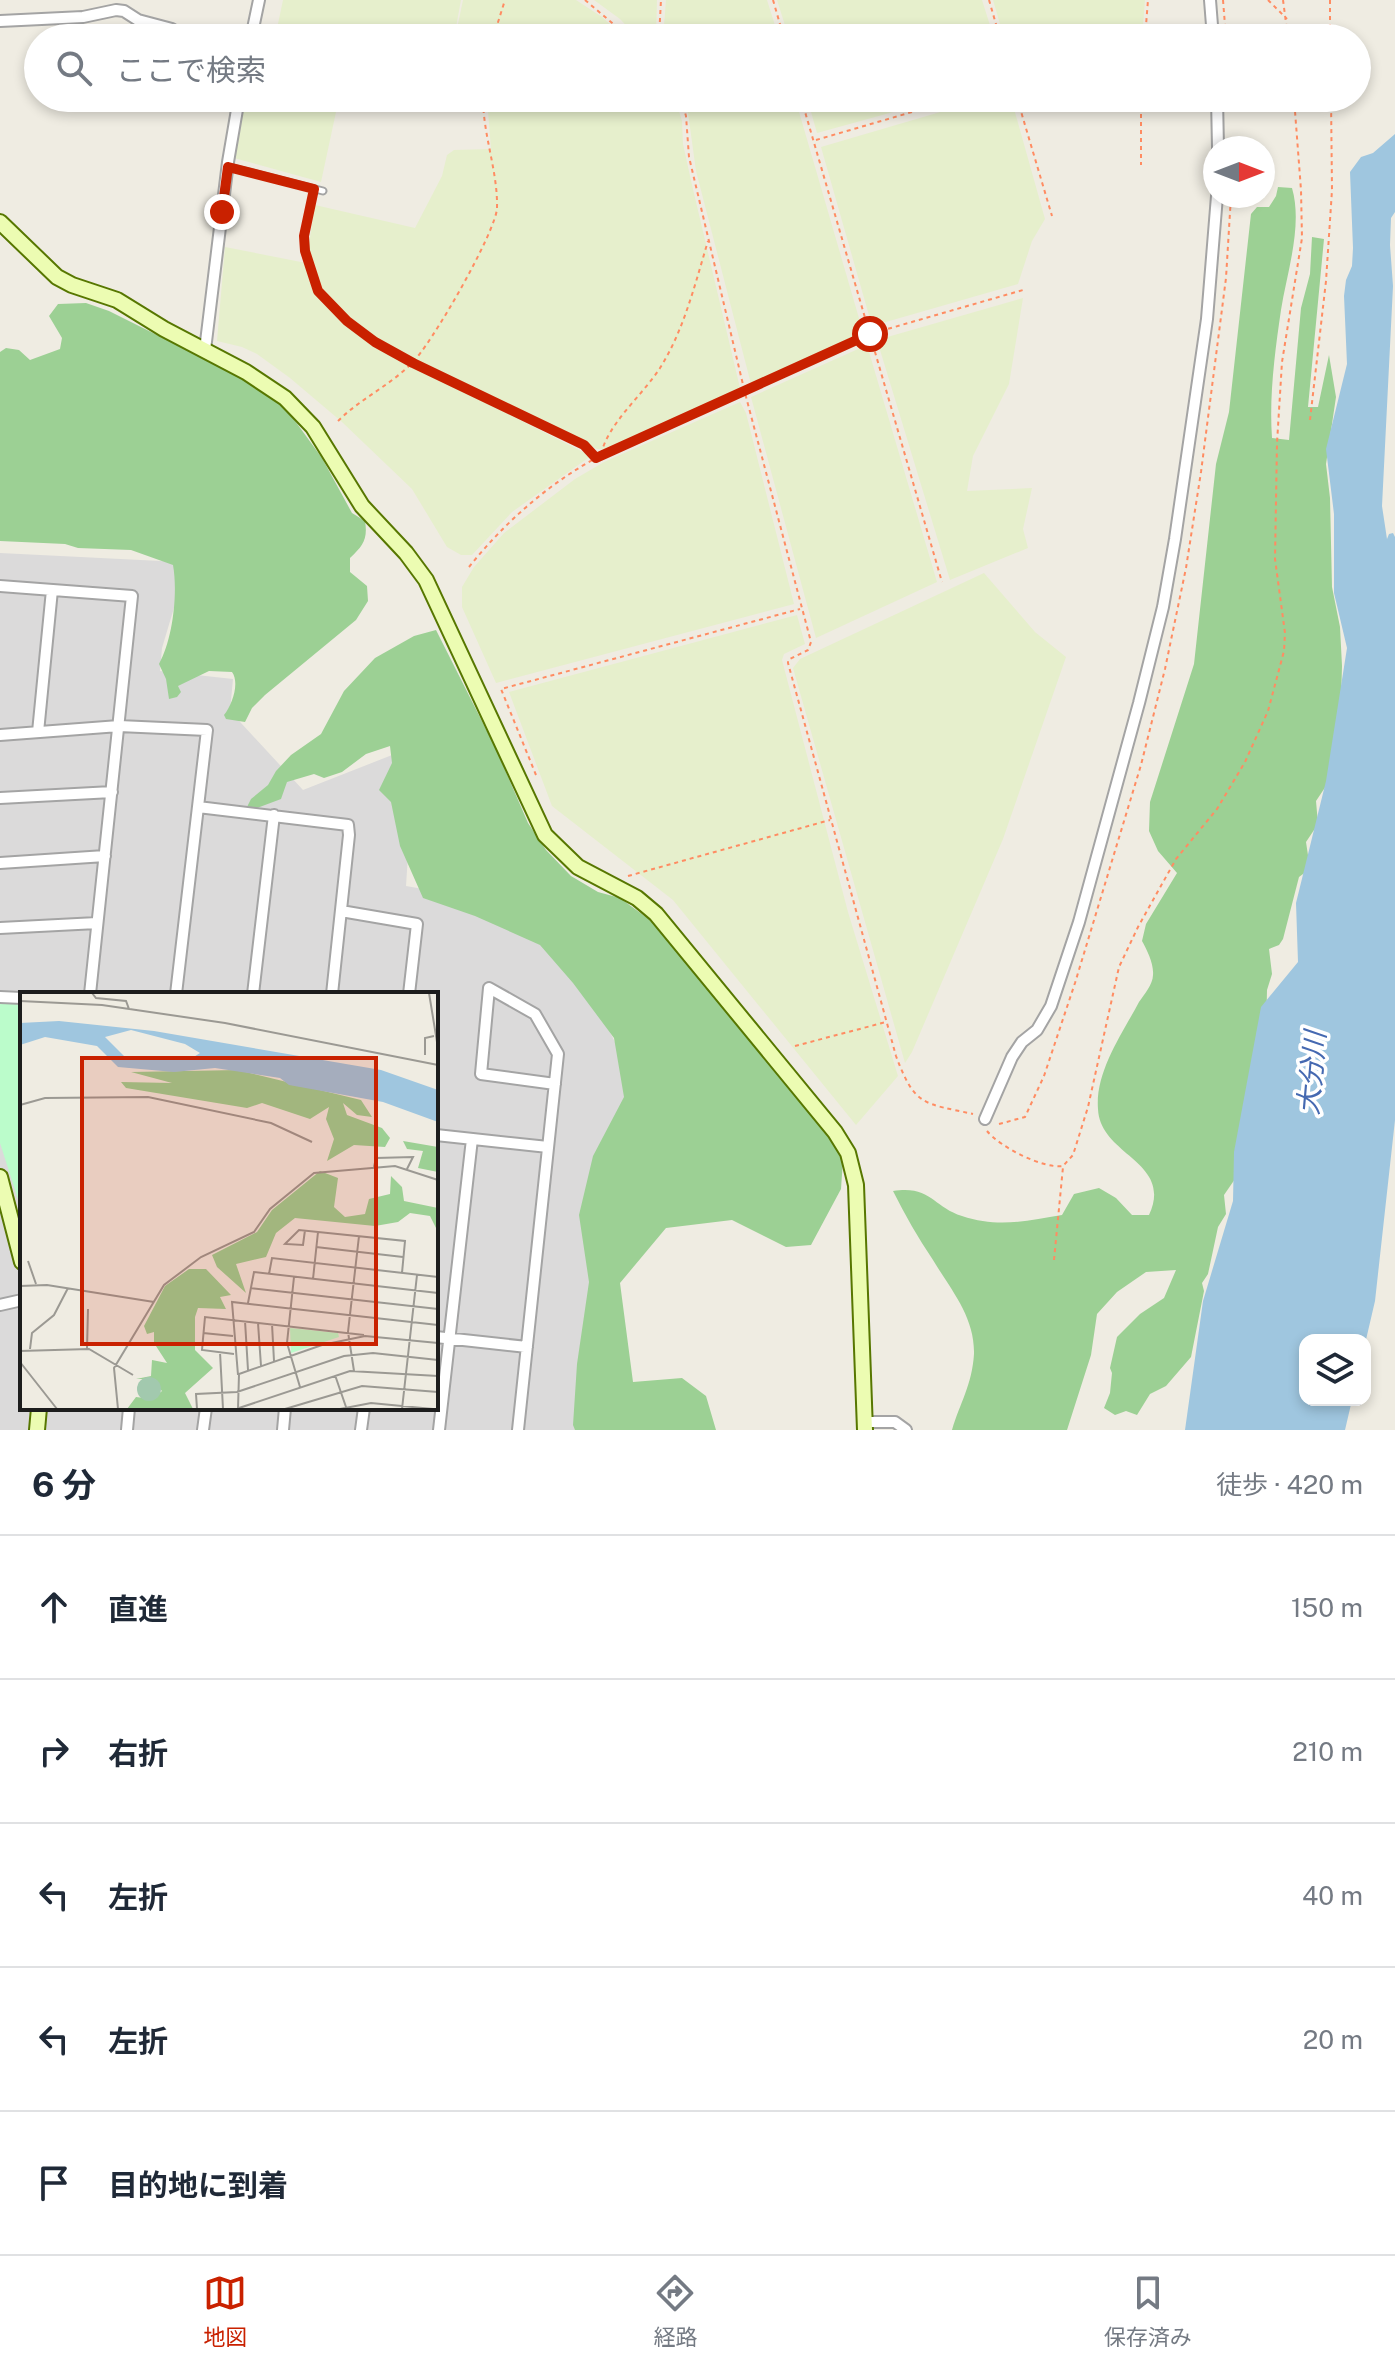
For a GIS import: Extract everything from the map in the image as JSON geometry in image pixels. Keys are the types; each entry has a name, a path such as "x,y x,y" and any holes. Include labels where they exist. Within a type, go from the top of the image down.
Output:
{"street":[{"path":"254,24 259,0"},
{"path":"1210,0 1212,24"},
{"path":"0,21 83,17 116,10 153,24"},
{"path":"205,350 237,112"},
{"path":"1217,112 1218,136"},
{"path":"985,1119 1012,1057 1022,1042 1037,1030 1051,1006 1079,922 1139,703 1163,607 1175,539 1207,319 1216,208"},
{"path":"0,222 57,277 110,297 262,381 306,417 352,494 418,567 437,601 538,825 553,844 585,873 637,898 656,914 843,1143 856,1185 865,1426 895,1422 906,1430"},
{"path":"0,586 132,596 90,992"},
{"path":"38,732 52,590"},
{"path":"0,735 119,726 207,730 176,992"},
{"path":"0,798 112,792"},
{"path":"198,807 348,825 332,992"},
{"path":"253,992 274,815"},
{"path":"0,863 105,856"},
{"path":"341,911 417,924 409,992"},
{"path":"0,928 97,923"},
{"path":"518,1430 555,1084 558,1054 535,1014 489,988 481,1074 555,1084"},
{"path":"0,997 20,998"},
{"path":"438,1135 548,1147"},
{"path":"439,1430 472,1139"},
{"path":"0,1177 20,1254"},
{"path":"0,1305 20,1300"},
{"path":"438,1337 527,1347"},
{"path":"37,1430 39,1410"},
{"path":"127,1430 129,1410"},
{"path":"203,1430 206,1410"},
{"path":"283,1430 285,1410"},
{"path":"361,1430 364,1410"}],"lane":[{"path":"228,167 323,191"}],"path":[{"path":"497,24 505,0"},
{"path":"585,0 613,24"},
{"path":"660,24 661,0"},
{"path":"773,0 780,24"},
{"path":"989,0 996,24"},
{"path":"1146,24 1148,0"},
{"path":"1223,0 1225,24"},
{"path":"1268,0 1287,19"},
{"path":"1283,0 1287,24"},
{"path":"1330,0 1330,24"},
{"path":"338,421 413,363 446,315 495,218 496,195 483,112"},
{"path":"685,112 689,157 745,393 811,644 808,650 788,660 788,663 886,1022 903,1075 918,1097 938,1108 968,1113 1000,1124 1025,1117 1032,1106 1075,983 1141,765 1165,669 1192,527 1226,278 1230,208"},
{"path":"805,112 942,582"},
{"path":"814,141 912,112"},
{"path":"1021,112 1052,216"},
{"path":"1141,112 1141,165"},
{"path":"1054,1260 1063,1166 1077,1149 1106,1035 1113,987 1124,956 1176,859 1217,809 1245,762 1268,711 1284,651 1285,633 1275,559 1277,443 1282,362 1302,238 1295,112"},
{"path":"1310,420 1326,281 1332,190 1331,112"},
{"path":"314,189 304,245 318,291 363,333 413,363 584,445 596,458"},
{"path":"600,456 608,436 672,347 709,240"},
{"path":"469,567 511,521 570,474 600,456 870,334 1023,290"},
{"path":"536,775 501,689 802,608"},
{"path":"628,876 831,820"},
{"path":"795,1046 886,1022"},
{"path":"985,1119 987,1130 997,1141 1043,1164 1063,1166"}],"shaded area":[{"path":"0,553 181,562 179,591 162,648 160,671 233,679 230,711 303,790 415,746 406,886 486,900 577,966 639,1090 595,1430 0,1430"}],"green space":[{"path":"283,0 461,0 457,24 278,24"},
{"path":"463,0 576,0 610,24 458,24"},
{"path":"594,0 657,0 656,24 625,24"},
{"path":"666,0 767,0 775,24 664,24"},
{"path":"777,0 982,0 990,24 785,24"},
{"path":"993,0 1145,0 1143,24 1000,24"},
{"path":"243,112 336,112 321,182 234,158"},
{"path":"488,112 679,112 692,185 740,388 607,449 597,449 391,347 354,323 322,293 308,250 315,205 415,228 442,176 447,155 454,150 491,149"},
{"path":"688,112 799,112 863,332 751,384 696,171"},
{"path":"811,112 893,112 817,133"},
{"path":"940,112 1015,112 1045,219 1032,241 1018,284 872,326 821,147"},
{"path":"1278,187 1292,188 1296,218 1275,357 1272,438 1289,440 1301,308 1310,274 1312,237 1324,239 1308,407 1318,407 1329,355 1336,397 1326,464 1332,587 1340,627 1341,701 1328,783 1316,801 1318,824 1306,842 1307,871 1299,877 1283,939 1279,945 1269,949 1272,974 1267,990 1266,1038 1235,1179 1224,1195 1226,1214 1218,1227 1208,1274 1202,1283 1204,1291 1191,1357 1166,1386 1150,1394 1137,1415 1126,1411 1115,1415 1104,1408 1110,1393 1110,1368 1117,1337 1140,1314 1164,1298 1176,1270 1146,1272 1117,1292 1097,1314 1091,1355 1067,1430 952,1430 973,1365 971,1328 961,1304 893,1191 916,1191 962,1216 1000,1223 1062,1215 1074,1194 1099,1188 1116,1198 1132,1215 1149,1215 1154,1197 1152,1182 1144,1170 1110,1138 1102,1125 1098,1095 1111,1054 1152,982 1152,966 1142,941 1146,924 1177,873 1158,851 1149,831 1150,802 1194,664 1216,464 1229,412 1251,214 1256,208 1275,208"},
{"path":"225,247 306,263 312,286 322,303 374,346 591,456 512,512 472,555 461,555 447,547 412,489 342,422 257,354 217,341"},
{"path":"1023,298 1009,384 973,456 967,491 1032,488 1023,529 1028,548 950,580 877,340"},
{"path":"86,303 109,311 251,382 282,403 322,458 352,513 365,521 365,537 350,558 350,572 367,586 368,601 356,620 265,695 252,708 245,722 226,719 224,715 234,694 232,672 209,671 178,686 181,692 169,699 166,679 159,664 168,642 173,616 173,565 131,550 0,541 0,352 6,348 19,350 30,360 60,349 62,338 49,316 58,304"},
{"path":"867,345 937,582 816,638 751,397"},
{"path":"740,402 746,413 794,604 496,683 462,607 462,587 474,567 504,533 575,479 604,462"},
{"path":"984,573 1035,632 1066,657 1003,839 905,1063 793,668 800,659"},
{"path":"797,615 805,644 784,654 782,660 848,912 898,1076 856,1125 673,900 552,806 509,692"},
{"path":"436,630 496,749 528,823 546,850 571,876 598,892 620,898 654,923 809,1106 843,1159 841,1189 811,1245 786,1247 732,1220 666,1228 620,1283 633,1382 682,1378 706,1396 716,1430 575,1430 573,1425 577,1364 589,1282 579,1215 593,1156 624,1097 614,1038 573,983 540,945 475,916 423,898 400,846 391,802 379,790 392,763 390,746 366,754 342,772 324,778 314,774 287,782 281,799 257,808 247,807 291,755 321,734 344,691 375,658 414,636"},
{"path":"0,1003 20,1004 20,1206 0,1143"}],"water":[{"name":"大分川","path":"1395,134 1395,212 1391,218 1390,245 1393,286 1382,506 1387,539 1393,533 1395,537 1395,1120 1375,1301 1367,1334 1299,1334 1299,1406 1351,1406 1345,1430 1185,1430 1203,1301 1233,1201 1234,1152 1261,1007 1298,962 1296,903 1326,781 1347,648 1334,593 1334,514 1326,449 1347,364 1344,296 1353,248 1350,172 1361,157 1373,153"}],"route":[{"path":"222,212 228,167 314,189 304,236 305,251 318,291 347,321 375,342 413,363 584,445 596,458 870,334"}]}
